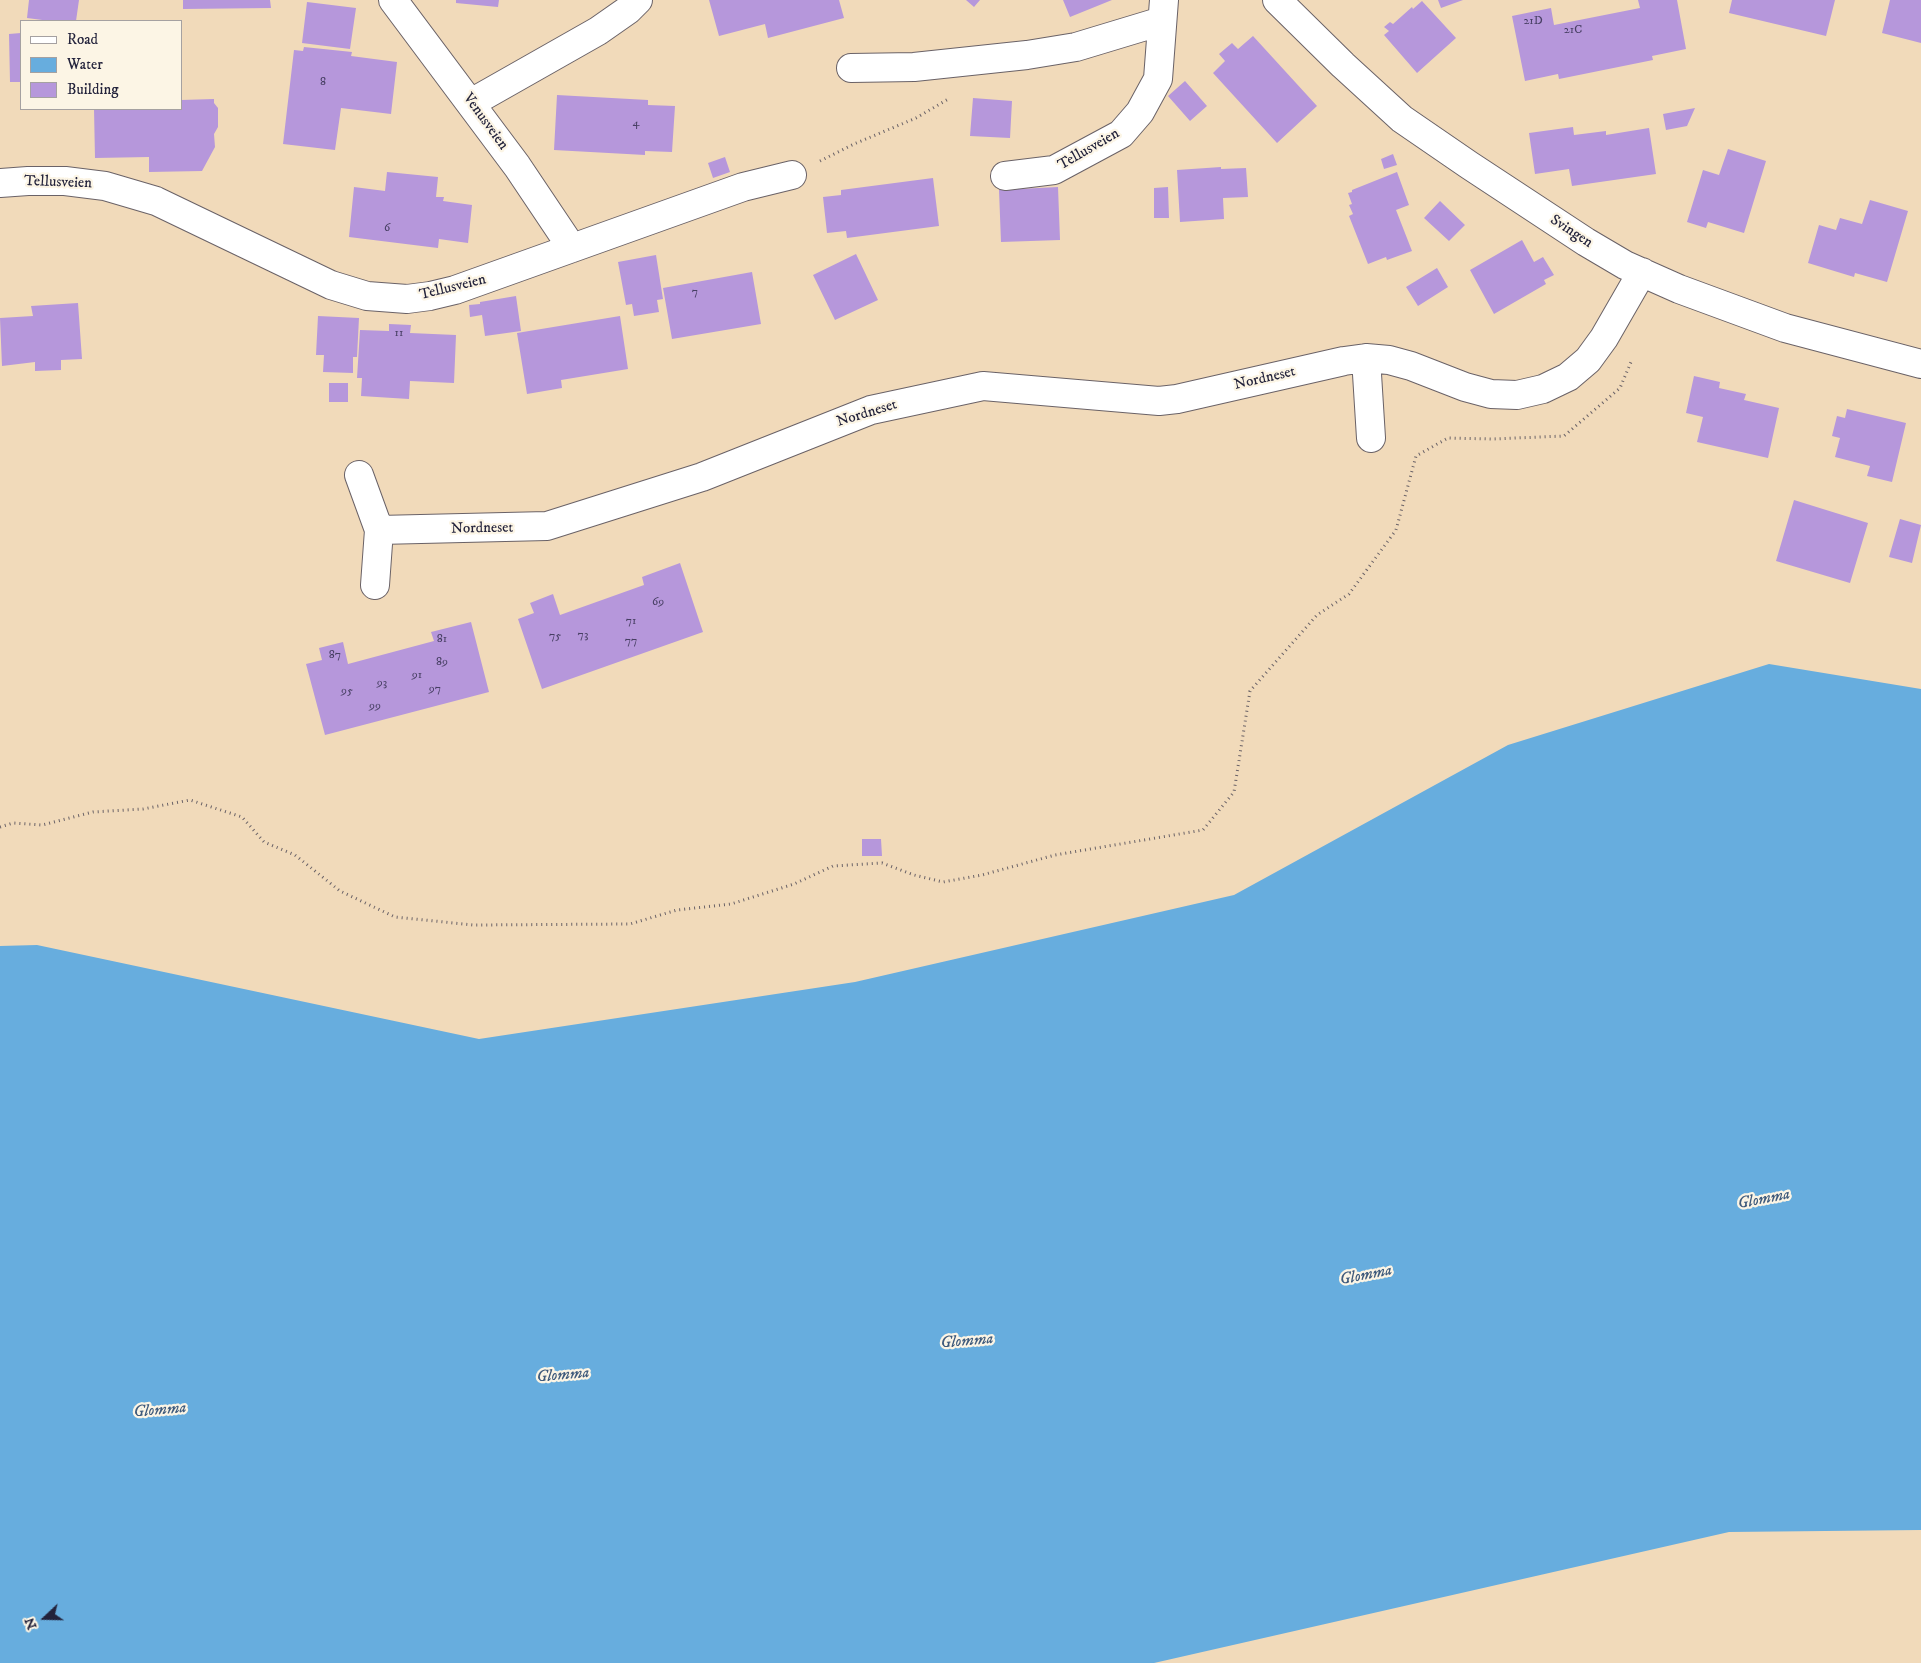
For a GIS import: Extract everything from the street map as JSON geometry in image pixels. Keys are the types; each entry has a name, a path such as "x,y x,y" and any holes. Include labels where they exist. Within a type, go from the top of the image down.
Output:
{"street":[{"name":"Venusveien","path":"393,0 517,166 572,248"},
{"path":"471,103 598,31 628,10 638,0"},
{"name":"Svingen","path":"1277,0 1343,65 1402,119 1586,242 1625,264 1679,289 1786,328 1921,364"},
{"path":"851,68 914,67 1027,55 1076,47 1163,10"},
{"name":"Tellusveien","path":"1005,176 1054,170 1121,134 1140,112 1158,79 1163,10"},
{"name":"Tellusveien","path":"0,183 55,181 105,186 156,201 331,285 367,296 384,298 422,297 455,290 743,188 792,174"},
{"name":"Nordneset","path":"379,530 547,526 702,477 870,410 984,386 1159,401 1177,399 1344,361 1366,358 1389,360 1410,366 1465,387 1491,394 1517,395 1544,389 1568,377 1588,360 1604,338 1642,272"},
{"path":"1366,358 1371,438"},
{"path":"359,475 379,530 375,585"}],"path":[{"path":"792,174 854,144 916,118 957,94"},
{"path":"0,827 13,823 42,825 93,812 143,809 190,800 242,817 264,842 295,855 340,891 395,918 473,925 630,924 677,910 731,904 794,884 833,866 882,863 914,875 943,882 982,875 1055,855 1203,830 1234,792 1250,692 1317,615 1349,594 1396,530 1416,456 1448,438 1492,439 1564,436 1620,388 1635,353"}],"water":[{"name":"Glomma","path":"1769,664 1921,689 1921,1530 1729,1532 1154,1663 0,1663 0,946 37,945 479,1039 855,982 1234,895 1508,745"}],"building":[{"path":"29,0 79,0 76,20 27,18"},
{"path":"183,0 270,0 271,8 183,9"},
{"path":"456,0 499,0 498,7 456,3"},
{"path":"709,0 839,0 844,18 768,38 765,24 719,36"},
{"path":"966,0 980,0 974,7"},
{"path":"1063,0 1112,0 1070,17"},
{"path":"1438,0 1463,0 1441,8"},
{"path":"1638,0 1677,0 1686,49 1652,56 1653,60 1559,79 1558,74 1525,81 1512,16 1551,8 1554,25 1640,8"},
{"path":"1732,0 1835,0 1826,36 1729,13"},
{"path":"1890,0 1921,0 1921,43 1882,33"},
{"path":"1422,1 1456,38 1417,73 1384,35 1389,31 1384,27 1390,22 1393,24 1412,7 1413,9"},
{"path":"307,2 356,8 350,49 302,43"},
{"path":"20,33 20,82 10,82 9,34"},
{"path":"1253,36 1317,106 1277,143 1213,73 1225,61 1219,54 1232,43 1238,49"},
{"path":"304,47 352,52 351,56 397,62 391,114 341,108 335,150 283,144 294,50 303,51"},
{"path":"1185,81 1207,106 1190,121 1168,96"},
{"path":"557,95 648,100 648,105 675,106 672,152 645,151 645,155 554,150"},
{"path":"973,98 1012,101 1010,138 970,136"},
{"path":"214,99 214,103 218,108 218,127 214,134 215,147 202,171 149,172 149,157 95,158 94,110 182,110 182,100"},
{"path":"1695,108 1687,126 1666,130 1663,114"},
{"path":"1573,127 1574,135 1606,131 1606,135 1649,128 1656,174 1572,186 1569,169 1535,174 1529,133"},
{"path":"1728,149 1766,161 1744,233 1708,222 1706,228 1687,222 1703,170 1719,175"},
{"path":"1393,154 1397,165 1384,169 1381,159"},
{"path":"725,157 730,172 713,178 708,163"},
{"path":"1221,167 1221,169 1246,168 1248,197 1223,198 1224,219 1180,222 1177,170"},
{"path":"387,172 438,177 436,197 444,197 443,201 472,205 468,243 439,239 438,248 349,237 354,187 385,191"},
{"path":"1397,172 1409,205 1396,210 1412,251 1387,260 1386,257 1368,264 1349,216 1353,214 1349,205 1352,204 1348,193"},
{"path":"933,178 939,226 847,238 846,231 827,233 823,197 841,195 841,190"},
{"path":"1058,187 1060,240 1001,242 999,190"},
{"path":"1168,187 1169,218 1154,218 1154,188"},
{"path":"1870,200 1908,211 1887,282 1855,273 1854,277 1808,263 1819,225 1836,230 1840,218 1862,224"},
{"path":"1440,201 1465,225 1449,241 1424,218"},
{"path":"1522,240 1534,262 1543,257 1554,275 1544,280 1546,284 1494,314 1470,270"},
{"path":"856,254 878,300 835,320 813,275"},
{"path":"656,255 663,299 657,300 659,312 634,316 632,304 626,305 618,262"},
{"path":"1437,268 1448,287 1418,306 1406,287"},
{"path":"752,272 761,324 672,339 663,288"},
{"path":"516,296 521,331 485,336 482,315 470,317 469,305"},
{"path":"78,303 82,359 61,360 61,370 35,371 35,362 2,366 0,318 33,316 31,306"},
{"path":"318,316 359,318 357,357 353,357 353,373 323,372 324,355 316,355"},
{"path":"620,316 628,369 561,380 562,388 527,394 517,333"},
{"path":"389,324 411,325 410,333 456,335 454,383 410,381 409,399 361,396 362,378 357,378 360,330 389,331"},
{"path":"1694,376 1720,382 1719,388 1746,394 1744,400 1779,408 1768,458 1697,442 1703,417 1686,413"},
{"path":"329,383 348,383 348,402 329,402"},
{"path":"1847,409 1906,423 1892,482 1867,476 1870,466 1835,457 1840,438 1832,436 1837,416 1845,418"},
{"path":"1794,500 1868,523 1850,583 1776,561"},
{"path":"1900,519 1921,525 1912,563 1889,557"},
{"path":"680,563 703,632 542,689 518,619 534,613 530,603 553,594 560,615 644,585 642,577"},
{"path":"471,622 489,692 325,735 306,664 322,660 319,648 343,642 348,664 434,641 431,632"},
{"path":"862,839 881,839 882,856 862,856"}]}
